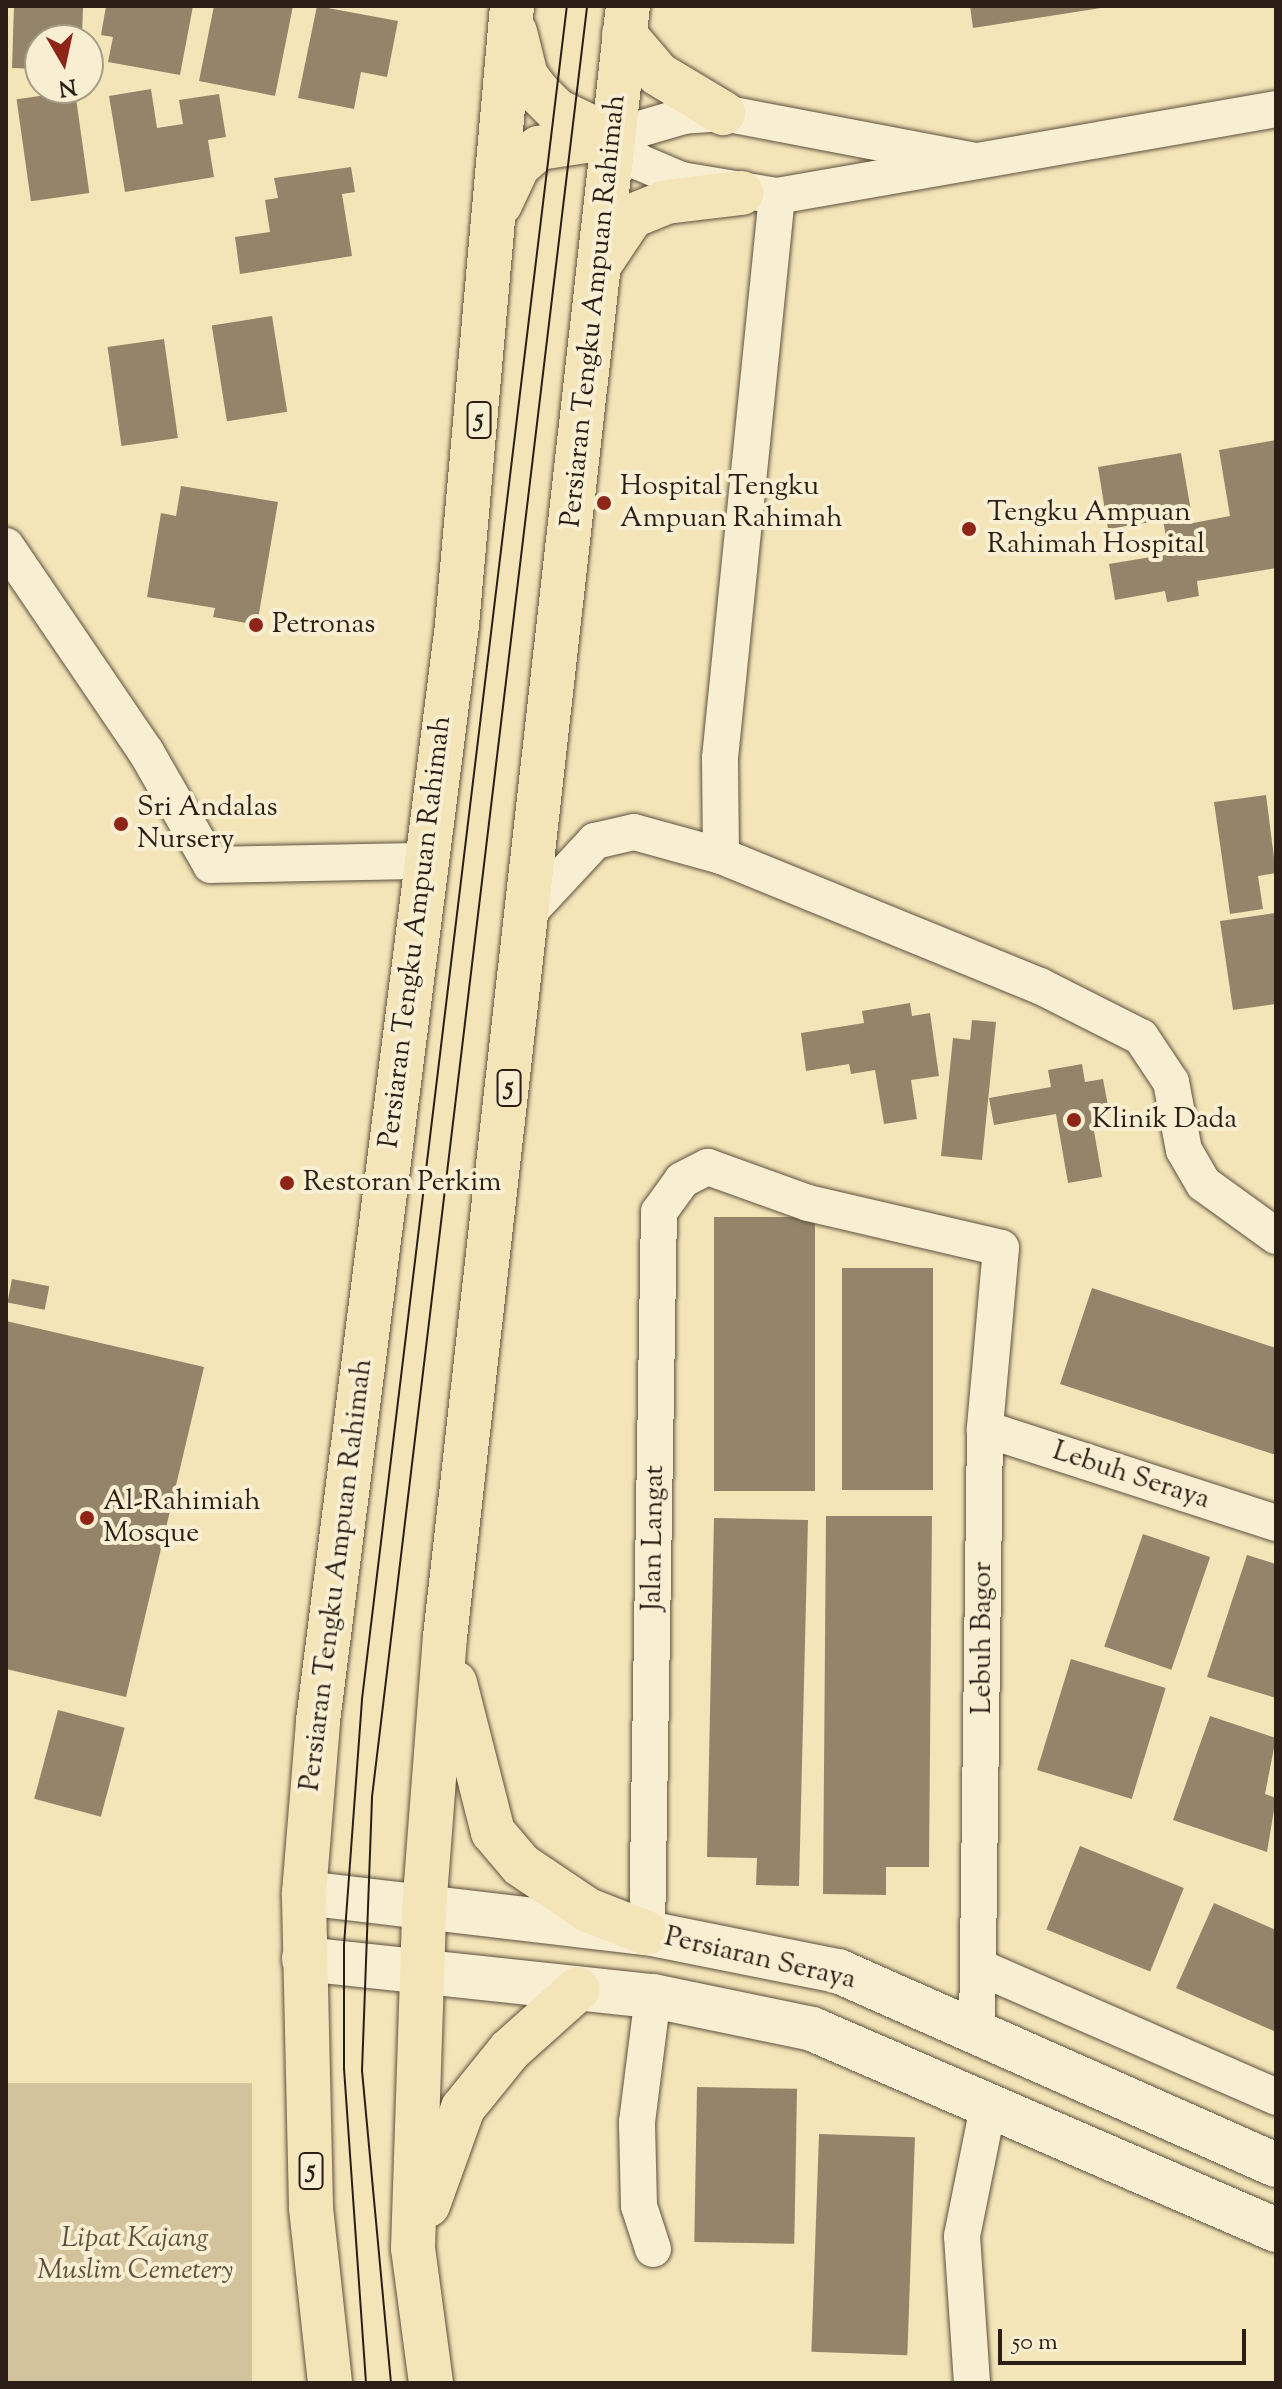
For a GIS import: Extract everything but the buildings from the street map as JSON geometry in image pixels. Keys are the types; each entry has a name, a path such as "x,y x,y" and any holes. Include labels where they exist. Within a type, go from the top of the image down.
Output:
{"highway":[{"path":"506,16 526,76 538,92 557,111 612,137"},
{"name":"Persiaran Tengku Ampuan Rahimah","path":"330,2383 311,2207 304,1893 318,1721 459,610 496,214 506,16"},
{"path":"626,20 658,74 723,113"},
{"name":"Persiaran Tengku Ampuan Rahimah","path":"431,2383 413,2248 424,1909 445,1637 530,911 626,20"},
{"path":"496,214 518,166 539,148 612,137"},
{"path":"598,267 632,216 666,202 759,195"},
{"path":"445,1637 493,1832 521,1865 588,1910 647,1933"},
{"path":"413,2248 463,2108 510,2050 578,1989"}],"main road":[{"name":"Persiaran Seraya","path":"304,1893 647,1933 838,1971 977,2029 1276,2165"},
{"name":"Persiaran Seraya","path":"304,1959 424,1975 653,1996 812,2029 1271,2214"}],"street":[{"path":"612,137 639,162 759,195 1276,109"},
{"path":"612,137 684,116 723,113 975,161"},
{"path":"721,856 720,758 759,195"},
{"path":"6,546 146,752 211,865 425,861"},
{"path":"530,911 595,841 634,832 721,856 1040,986 1141,1037 1171,1082 1184,1150 1204,1184 1276,1236"},
{"name":"Lebuh Bagor","path":"708,1167 808,1203 1001,1248 985,1429 981,1968 977,2029"},
{"name":"Jalan Langat","path":"647,1933 659,1212 682,1180 708,1167"},
{"name":"Lebuh Seraya","path":"985,1429 1276,1523"},
{"path":"981,1968 1276,2097"},
{"path":"653,1996 637,2122 639,2206 653,2249"},
{"path":"972,2383 966,2367 962,2236 989,2102"}],"green space":[{"name":"Lipat Kajang Muslim Cemetery","path":"6,2083 252,2083 252,2383 6,2383"}],"tram line":[{"path":"366,2383 344,2069 344,1945 362,1699 567,6"},
{"path":"391,2383 362,2071 372,1797 587,6"}],"place":[{"name":"Hospital Tengku Ampuan Rahimah","path":"604,503"},
{"name":"Tengku Ampuan Rahimah Hospital","path":"969,529"},
{"name":"Petronas","path":"256,625"},
{"name":"Sri Andalas Nursery","path":"121,824"},
{"name":"Klinik Dada","path":"1074,1120"},
{"name":"Restoran Perkim","path":"287,1183"},
{"name":"Al-Rahimiah Mosque","path":"87,1518"}]}
